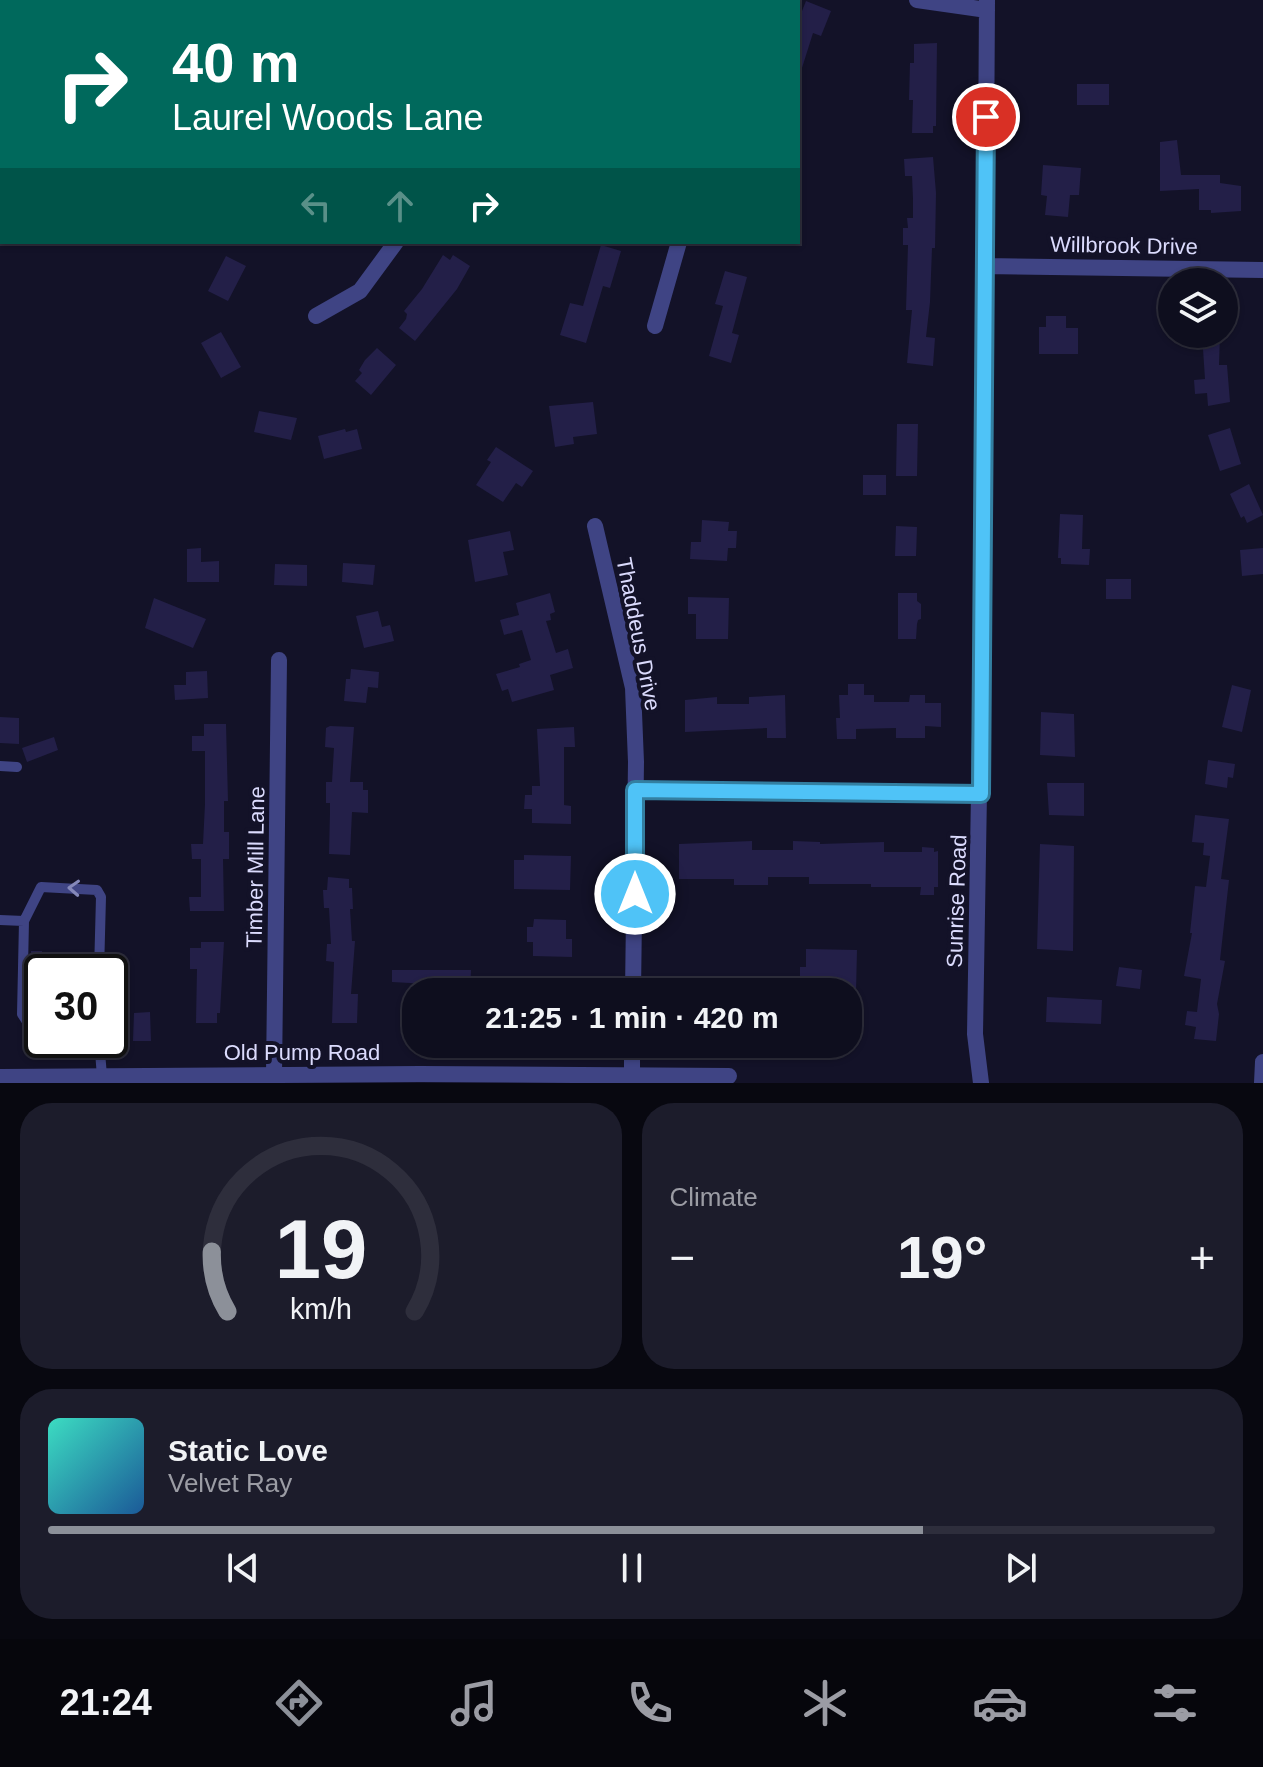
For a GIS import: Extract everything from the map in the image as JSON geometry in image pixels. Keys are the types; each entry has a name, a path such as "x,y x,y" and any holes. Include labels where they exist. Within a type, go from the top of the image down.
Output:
{"street":[{"path":"917,0 987,5"},
{"name":"Sunrise Road","path":"981,1083 975,1034 981,794 987,5"},
{"path":"316,316 360,291 395,244"},
{"path":"655,326 678,244"},
{"name":"Willbrook Drive","path":"984,266 1263,270"},
{"name":"Thaddeus Drive","path":"595,526 633,688 633,978"},
{"name":"Timber Mill Lane","path":"274,1074 279,660"},
{"path":"635,790 981,794"},
{"path":"632,1058 632,1075"},
{"path":"1262,1083 1263,1062"},
{"name":"Old Pump Road","path":"0,1077 20,1080 274,1074 729,1076"}],"lane":[{"path":"0,766 17,767"},
{"path":"24,1017 24,921 41,887 97,890 101,897 99,954"},
{"path":"0,920 24,921"},
{"path":"100,1058 102,1076"}],"building":[{"path":"806,1 831,11 821,36 813,33 801,71 800,71 800,16"},
{"path":"937,43 936,126 933,126 933,133 912,133 913,100 909,100 914,44"},
{"path":"1077,84 1109,84 1109,105 1077,105"},
{"path":"1177,140 1181,175 1220,175 1220,183 1241,186 1241,211 1211,213 1211,210 1199,210 1199,189 1160,191 1160,142"},
{"path":"933,157 935,248 932,248 926,337 935,338 933,366 907,363 912,310 906,310 908,245 903,245 903,228 908,228 907,218 913,218 912,176 905,176 904,159"},
{"path":"1043,165 1081,168 1079,195 1070,195 1068,217 1045,215 1047,196 1041,195"},
{"path":"601,245 621,251 610,288 603,286 586,343 560,335 570,303 583,306"},
{"path":"443,255 450,260 453,255 470,266 457,289 415,341 399,328 406,319 404,311"},
{"path":"226,256 246,266 228,301 208,291"},
{"path":"725,271 747,277 732,333 739,335 731,363 709,356 723,306 715,304"},
{"path":"1046,316 1066,316 1066,328 1078,328 1078,354 1039,354 1039,327 1046,327"},
{"path":"221,332 241,367 221,378 201,343"},
{"path":"377,348 396,365 371,395 355,381 362,373 359,370 365,360"},
{"path":"1203,348 1220,348 1219,365 1227,365 1230,402 1208,406 1207,393 1195,394 1194,380 1205,379"},
{"path":"593,402 597,434 573,437 574,444 555,447 549,406"},
{"path":"259,411 297,418 291,440 254,432"},
{"path":"897,424 918,424 917,476 896,476"},
{"path":"1230,428 1241,464 1220,471 1208,435"},
{"path":"345,429 346,432 357,429 362,449 324,459 318,436"},
{"path":"496,447 533,471 522,487 516,483 503,502 476,485 491,462 487,460"},
{"path":"863,475 886,475 886,495 863,495"},
{"path":"1249,484 1263,515 1247,523 1244,516 1241,518 1230,494"},
{"path":"1060,514 1083,515 1082,549 1090,549 1089,565 1061,564 1061,558 1058,558"},
{"path":"702,520 729,522 728,531 737,531 736,548 728,548 727,561 690,559 691,542 701,542"},
{"path":"896,526 917,527 916,556 895,556"},
{"path":"510,531 514,550 503,552 508,575 475,582 468,540"},
{"path":"201,548 201,562 219,561 219,582 187,582 187,549"},
{"path":"1263,548 1263,574 1242,576 1240,550"},
{"path":"343,563 375,565 373,585 342,582"},
{"path":"275,564 307,565 307,586 274,585"},
{"path":"1106,579 1131,579 1131,599 1106,599"},
{"path":"550,593 555,612 550,614 551,620 546,621 556,653 568,649 573,668 550,675 554,690 512,702 508,689 502,691 496,674 520,667 519,664 531,660 522,630 504,635 500,620 519,615 516,603"},
{"path":"898,593 917,593 921,619 917,624 916,639 898,639"},
{"path":"688,597 729,598 728,639 696,639 696,614 688,614"},
{"path":"154,598 206,619 193,648 145,628"},
{"path":"378,611 382,627 390,625 394,641 364,648 356,616"},
{"path":"351,669 379,672 378,688 368,687 366,703 344,701 346,679 350,679"},
{"path":"207,671 208,698 175,700 174,685 186,685 186,672"},
{"path":"848,684 864,684 864,695 874,695 874,702 909,702 910,695 925,695 925,703 941,703 941,727 925,726 925,738 896,738 896,728 856,729 856,739 837,739 839,695 848,695"},
{"path":"1232,685 1251,690 1242,732 1222,727"},
{"path":"785,695 786,738 767,738 767,728 685,732 685,700 717,697 717,704 749,704 749,697"},
{"path":"1041,712 1074,714 1075,757 1040,755"},
{"path":"0,717 19,718 19,744 0,743"},
{"path":"204,724 226,724 228,801 224,801 224,832 229,832 229,859 223,859 224,911 190,911 189,897 201,897 201,859 192,859 191,844 203,844 205,804 205,751 192,751 192,736 204,736"},
{"path":"354,727 350,782 363,782 363,790 368,790 368,813 352,812 350,855 329,854 330,803 326,803 326,782 332,782 334,748 325,747 326,728"},
{"path":"574,727 575,747 564,747 564,805 571,806 571,824 532,823 532,809 524,809 525,795 532,795 532,786 540,786 537,729"},
{"path":"54,737 58,750 27,762 22,748"},
{"path":"1208,760 1235,764 1233,778 1228,777 1227,788 1205,784"},
{"path":"1047,783 1084,783 1084,816 1049,815"},
{"path":"1195,815 1229,819 1221,879 1229,880 1220,960 1225,961 1217,1004 1216,1041 1194,1039 1196,1027 1185,1025 1187,1011 1197,1012 1201,979 1184,976 1192,933 1195,886 1206,887 1210,856 1203,855 1204,843 1192,842"},
{"path":"752,841 752,850 793,850 793,841 820,844 884,842 884,852 922,852 922,847 934,848 934,852 938,851 938,887 934,887 934,895 920,895 921,887 809,884 809,877 768,877 768,885 734,885 734,879 679,879 679,844"},
{"path":"1040,844 1074,846 1073,951 1037,949"},
{"path":"524,855 571,856 570,890 514,889 514,860 524,860"},
{"path":"328,877 349,879 349,888 352,888 353,909 350,909 352,941 355,941 351,994 358,994 357,1023 332,1023 334,962 326,961 327,944 331,944 329,908 324,908 323,890 327,890"},
{"path":"534,919 566,920 566,939 572,939 572,957 533,956 533,942 527,942 527,927 533,927"},
{"path":"201,942 224,942 217,1023 196,1023 197,969 190,969 190,948 201,948"},
{"path":"806,949 857,950 856,978 800,978 800,967 806,967"},
{"path":"1119,967 1142,970 1140,989 1116,986"},
{"path":"392,970 471,970 471,978 402,978 402,983 392,982"},
{"path":"1047,997 1102,1000 1101,1024 1046,1022"},
{"path":"150,1012 151,1041 133,1041 134,1013"}],"route":[{"path":"635,894 635,790 981,794 986,117"}]}
